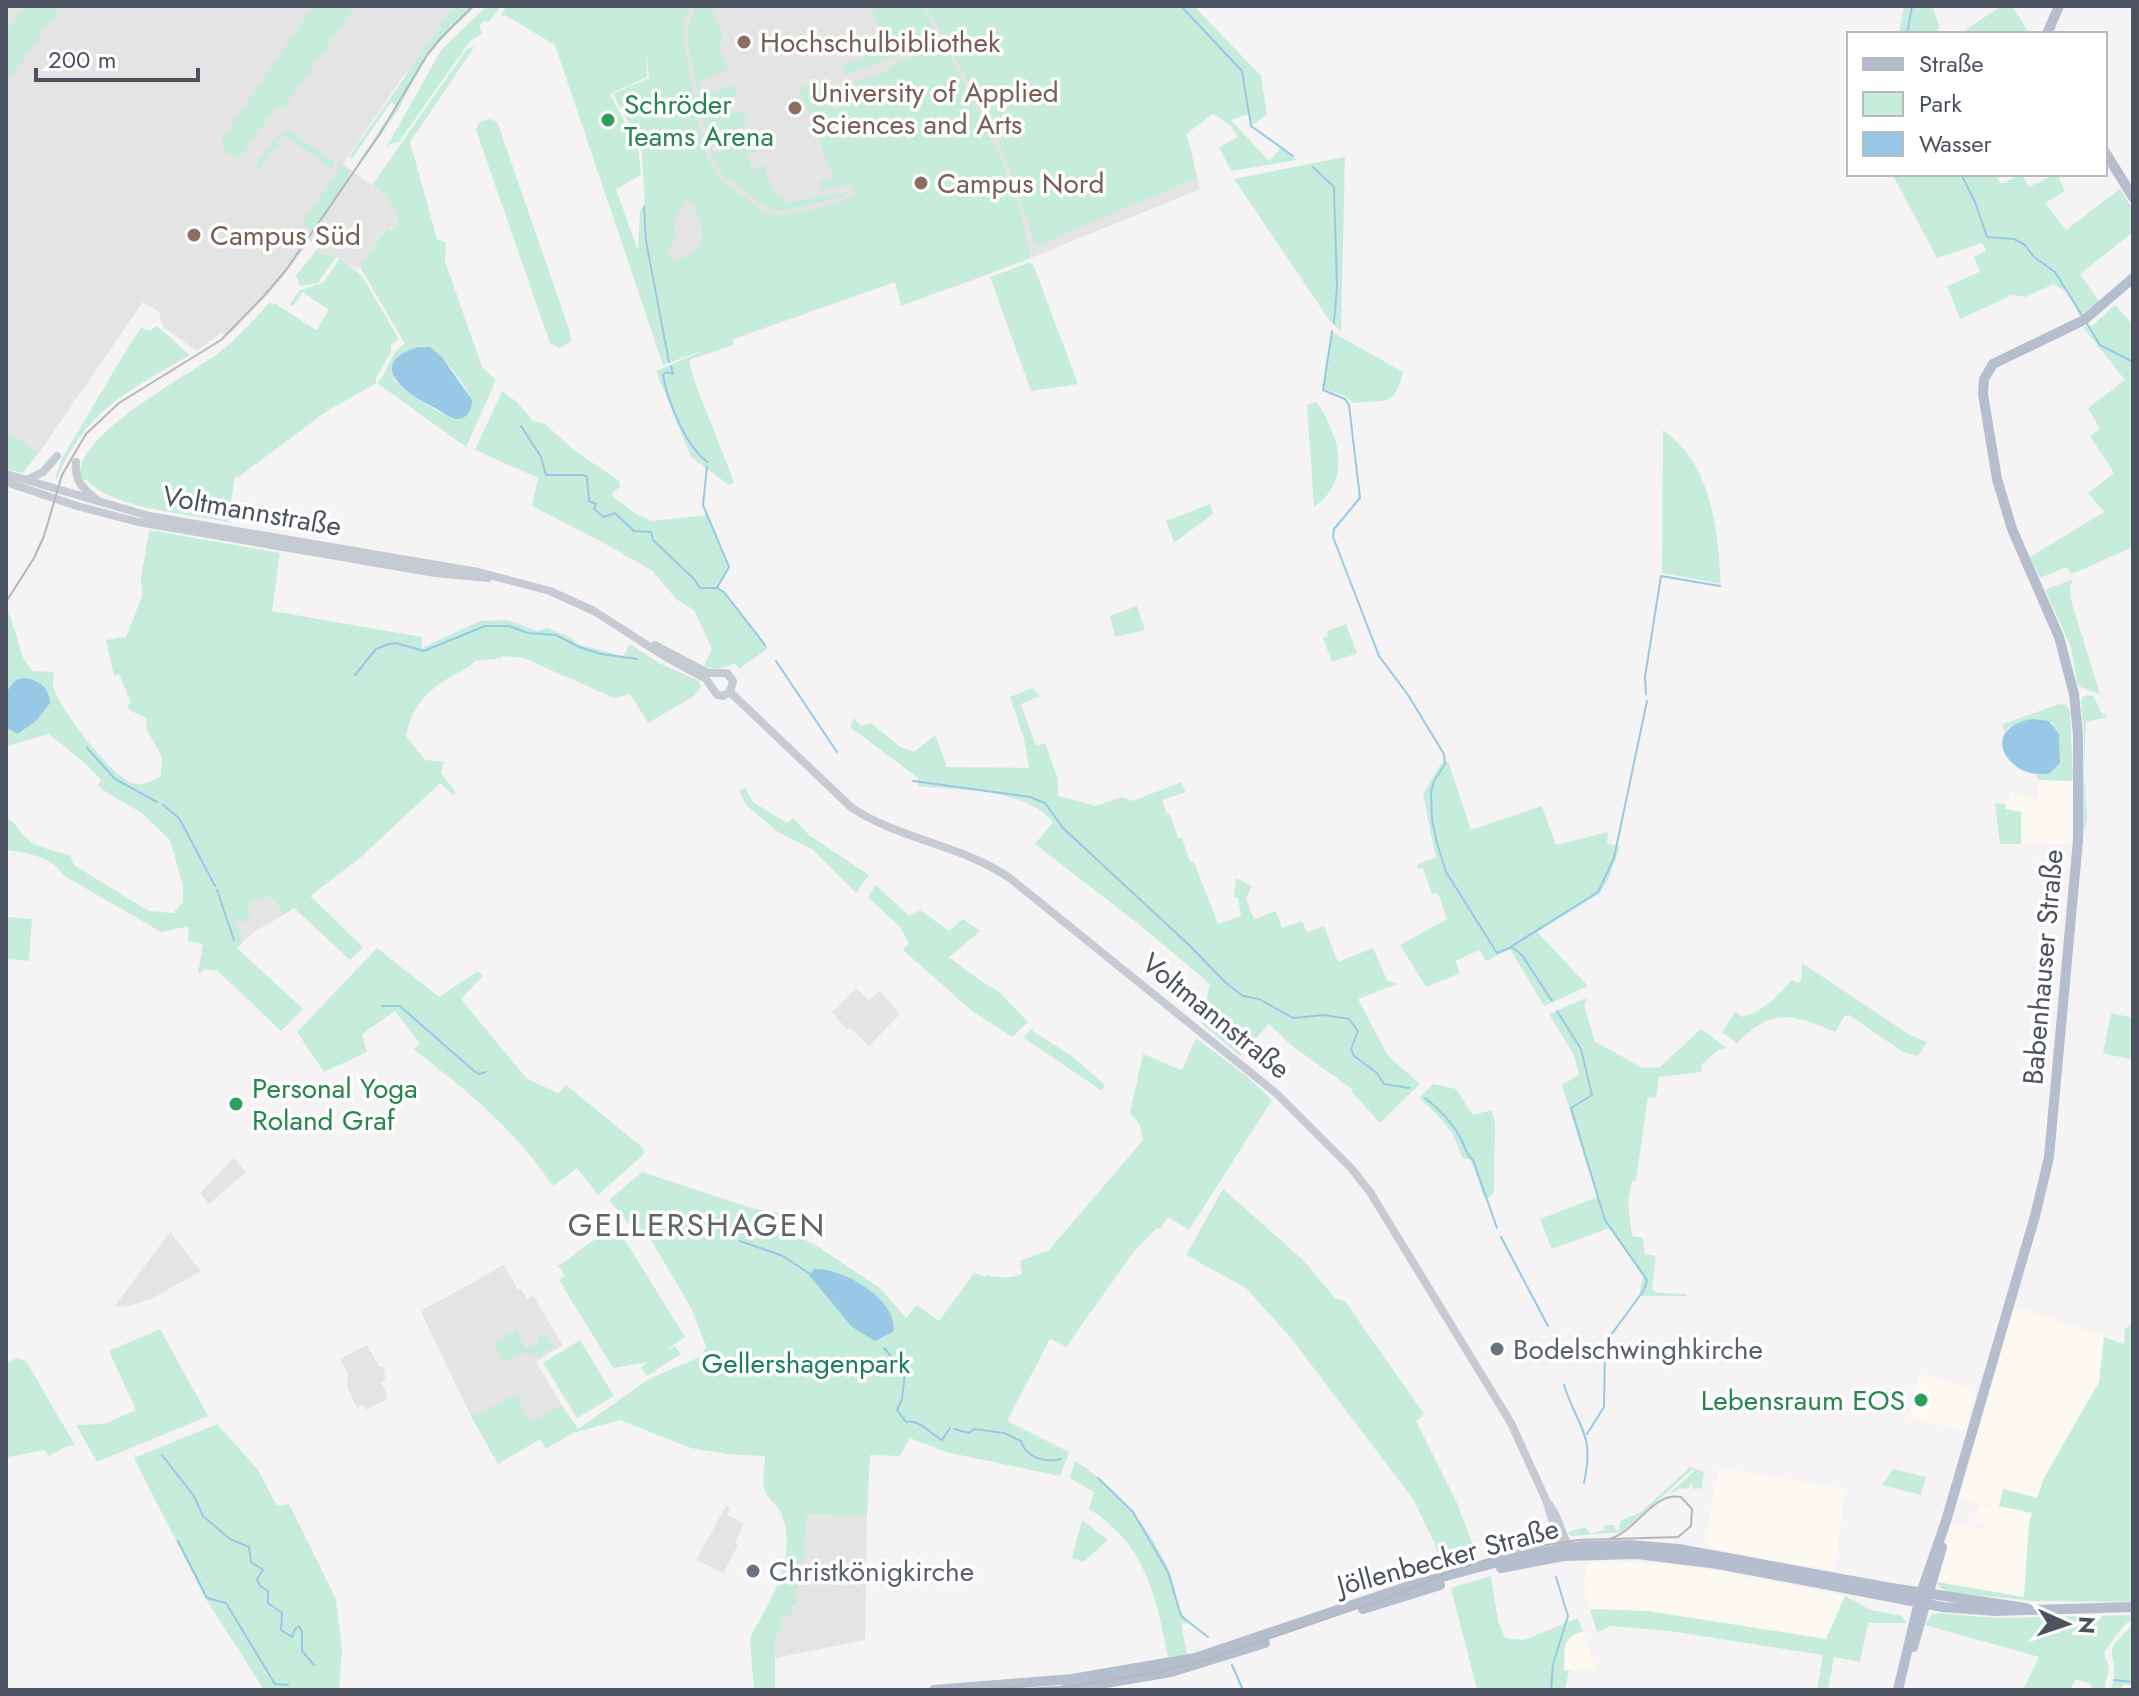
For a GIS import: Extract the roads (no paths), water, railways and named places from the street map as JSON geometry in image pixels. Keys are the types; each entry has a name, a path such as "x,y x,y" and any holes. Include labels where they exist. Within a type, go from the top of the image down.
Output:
{"main road":[{"path":"2048,32 2059,6"},
{"path":"2107,155 2133,197"},
{"name":"Babenhauser Straße","path":"1942,1534 2035,1216 2051,1144 2078,840 2076,709 2069,667 2007,515 1994,468 1984,407 1984,379 1993,364 2084,320 2133,278"},
{"path":"1899,1686 1913,1622 1924,1599 1928,1571 1942,1534"},
{"path":"1899,1686 1942,1549 1942,1534"},
{"name":"Jöllenbecker Straße","path":"934,1690 1072,1679 1195,1658 1409,1586 1512,1558 1640,1545 1984,1610 2133,1607"},
{"name":"Jöllenbecker Straße","path":"1064,1690 1194,1666 1468,1577 1566,1552"},
{"path":"1913,1622 1912,1613 1901,1595 1928,1571"}],"street":[{"path":"26,480 43,472 57,456"},
{"path":"76,462 76,477 80,485 102,504"},
{"name":"Voltmannstraße","path":"6,474 149,516 478,572 493,578"},
{"name":"Voltmannstraße","path":"6,482 138,522 435,573 523,583 562,595 711,679"},
{"path":"724,672 730,675 734,685 730,692 717,695 711,690 711,679 724,672"},
{"name":"Voltmannstraße","path":"730,692 848,804 875,820 1000,871 1285,1101 1346,1163 1370,1192 1511,1423 1556,1516 1566,1552"}],"water":[{"path":"418,347 430,347 442,357 472,400 467,415 458,419 446,415 413,395 395,379 392,370 394,362 402,354"},
{"path":"24,678 42,685 50,703 37,720 18,734 6,728 6,692 16,680"},
{"path":"2032,719 2049,721 2059,734 2060,763 2050,773 2036,774 2023,770 2005,754 2002,744 2005,733 2015,725"},
{"path":"814,1269 853,1280 878,1297 893,1320 893,1332 875,1341 852,1327 809,1275"}],"waterway":[{"path":"1181,6 1242,71 1251,126 1293,156"},
{"path":"1907,32 1912,6"},
{"path":"1313,167 1334,187 1337,287 1334,323"},
{"path":"1962,176 1987,237 2014,239 2025,245 2034,257 2055,272 2083,317"},
{"path":"644,207 646,241 669,362"},
{"path":"2086,322 2100,345 2133,362"},
{"path":"1332,331 1323,390 1345,399 1349,405 1360,498 1334,529 1333,537 1379,656 1408,695 1444,754 1445,764 1431,792 1432,819 1446,872 1497,953 1512,947 1522,955 1552,1001"},
{"path":"671,366 673,374 666,372 663,375 673,410 693,446 708,462"},
{"path":"521,426 541,457 546,475 587,477 589,501 596,504 594,509 604,517 615,513 634,531 651,532 653,540 700,588 717,588"},
{"path":"707,467 703,505 729,567 717,588 724,592 765,645"},
{"path":"1646,694 1645,677 1661,576 1720,586"},
{"path":"355,675 376,649 389,644 424,651 485,626 509,626 528,633 556,635 601,654 637,659"},
{"path":"776,661 837,752"},
{"path":"1512,946 1598,892 1614,858 1647,701"},
{"path":"87,748 115,779 157,802"},
{"path":"913,781 1030,797 1045,803 1063,828 1226,983 1243,996 1259,999 1293,1018 1324,1015 1349,1019 1358,1031 1351,1049 1354,1056 1377,1073 1384,1084 1409,1088"},
{"path":"163,805 179,818 215,886"},
{"path":"217,890 234,940"},
{"path":"382,1006 400,1006 474,1071 479,1074 486,1072"},
{"path":"1557,1011 1581,1049 1592,1095 1571,1108 1605,1220 1647,1280 1644,1290 1608,1339"},
{"path":"1425,1098 1453,1126 1473,1160 1497,1228"},
{"path":"1501,1237 1548,1326"},
{"path":"740,1241 783,1256 810,1274"},
{"path":"884,1348 905,1372 902,1399 897,1410 906,1422 920,1425 942,1440 950,1428"},
{"path":"1587,1434 1604,1407 1605,1348"},
{"path":"1564,1385 1586,1441 1584,1483"},
{"path":"954,1429 969,1433 974,1429 1004,1433 1021,1441 1027,1452 1037,1458 1061,1459"},
{"path":"162,1455 194,1496 203,1516 230,1539 249,1547 251,1562 263,1570 257,1579 260,1586 268,1591 268,1603 282,1613 281,1630 292,1637 299,1626 302,1651 314,1665"},
{"path":"1098,1478 1133,1512 1168,1572 1181,1616 1208,1637"},
{"path":"178,1541 207,1598 226,1603 275,1684 288,1685"},
{"path":"1551,1690 1553,1664 1568,1616 1556,1577"},
{"path":"1232,1665 1243,1690"},
{"path":"2114,1680 2133,1682"}],"tram line":[{"path":"6,602 34,558 44,536 62,475 86,434 119,403 221,340 264,296 286,270 379,135 427,55 473,6"},
{"path":"1011,1690 1073,1686 1163,1671 1207,1660 1404,1592 1450,1571 1522,1549 1578,1540 1678,1537 1691,1526 1692,1509 1681,1497 1661,1500 1628,1529 1609,1539"},
{"path":"974,1690 1022,1687"}],"place":[{"name":"Hochschulbibliothek","path":"744,42"},
{"name":"University of Applied Sciences and Arts","path":"795,108"},
{"name":"Schröder Teams Arena","path":"608,120"},
{"name":"Campus Nord","path":"921,183"},
{"name":"Campus Süd","path":"194,235"},
{"name":"Personal Yoga Roland Graf","path":"236,1104"},
{"name":"Bodelschwinghkirche","path":"1497,1349"},
{"name":"Lebensraum EOS","path":"1921,1400"},
{"name":"Christkönigkirche","path":"753,1571"}],"district":[{"name":"GELLERSHAGEN","path":"697,1225"}],"park label":[{"name":"Gellershagenpark","path":"806,1363"}]}
